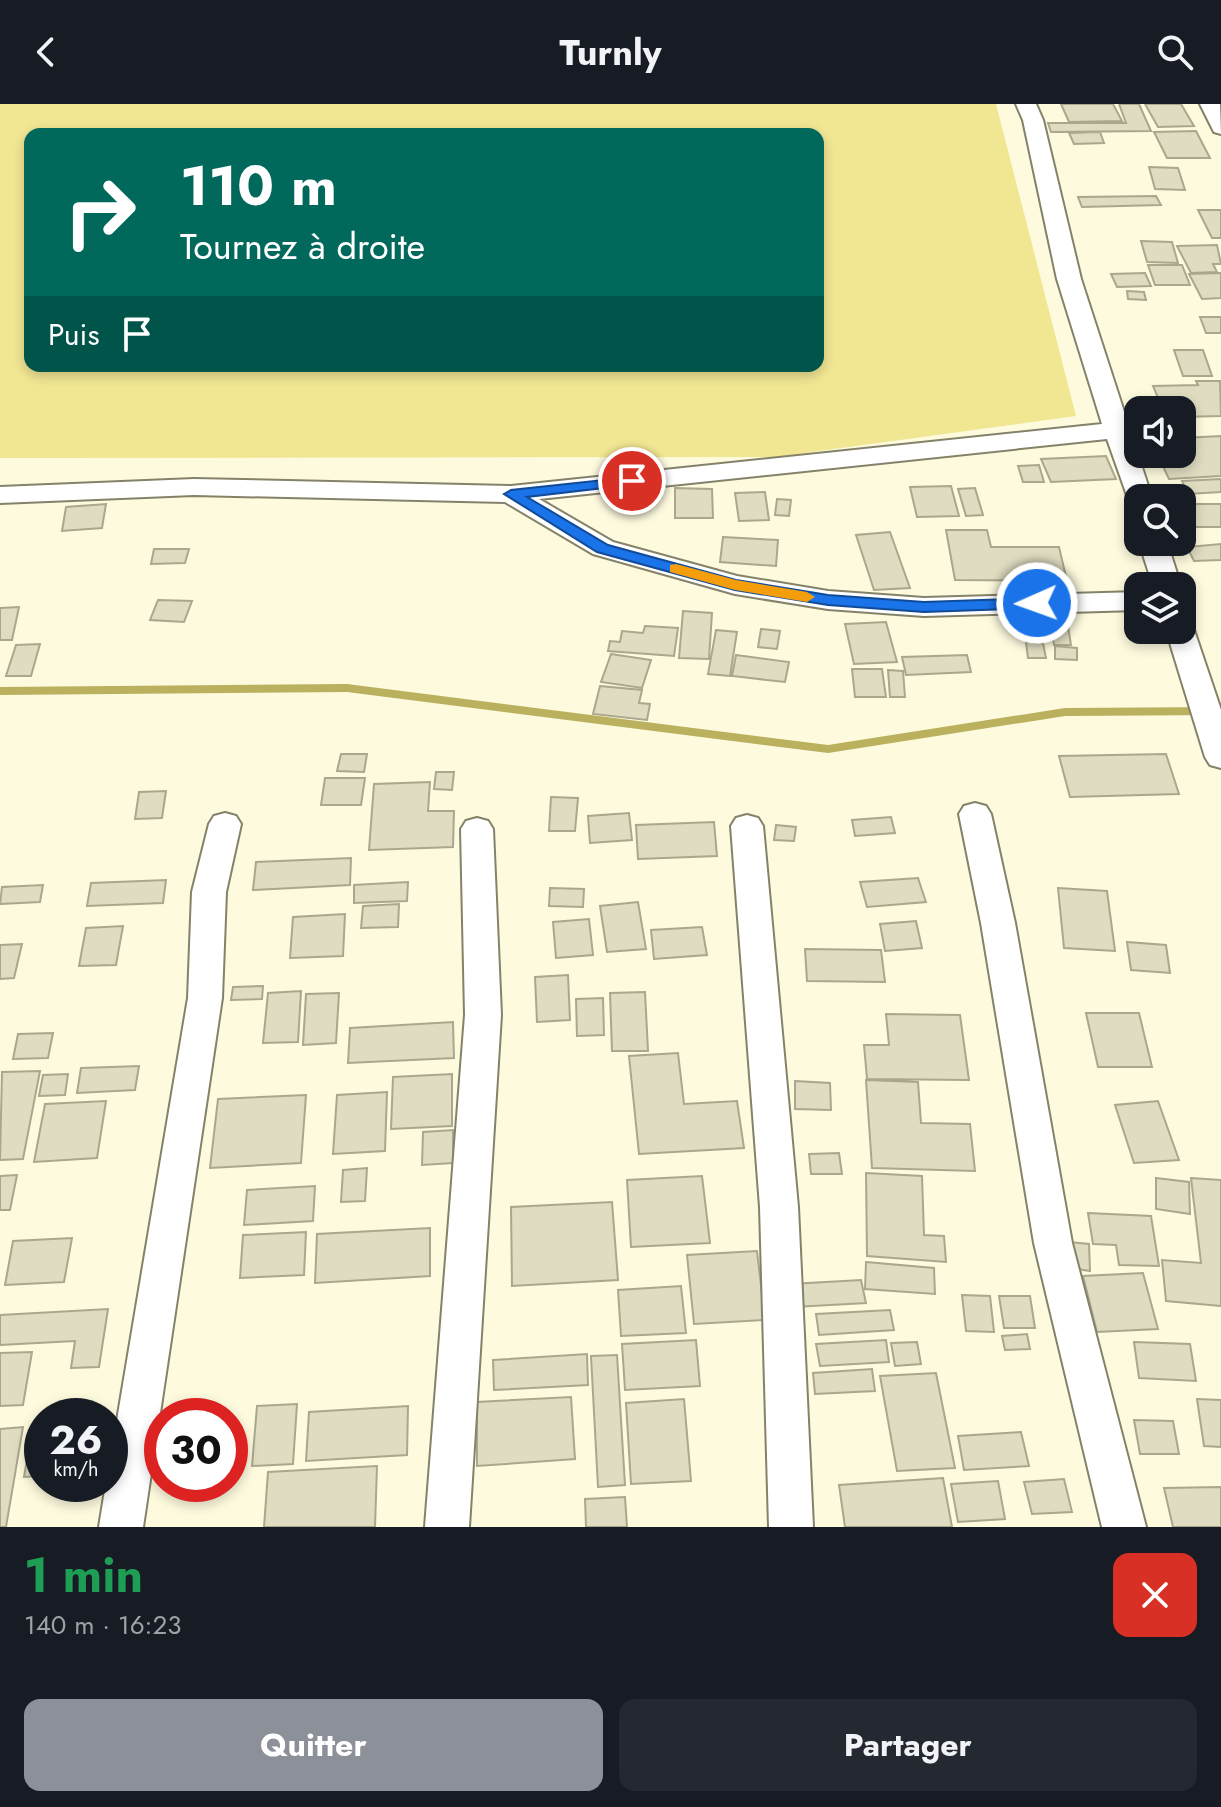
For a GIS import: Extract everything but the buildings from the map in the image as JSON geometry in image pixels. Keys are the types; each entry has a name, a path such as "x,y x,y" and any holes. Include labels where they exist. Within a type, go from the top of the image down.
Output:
{"street":[{"path":"1026,104 1033,120 1069,279 1134,484"},
{"path":"1210,104 1221,128"},
{"path":"0,495 194,487 511,494 1117,430"},
{"path":"511,494 603,548 735,585 828,600 924,607 1124,601"},
{"path":"1185,644 1221,757"},
{"path":"975,814 1000,938 1053,1243 1124,1527"},
{"path":"121,1527 205,998 209,892 225,824"},
{"path":"747,826 779,1207 791,1527"},
{"path":"447,1527 483,1015 477,829"}],"shaded area":[{"path":"0,104 996,104 1076,416 775,457 0,458"}],"waterway":[{"path":"0,691 347,688 828,749 1065,712 1221,711"}],"slow traffic":[{"path":"676,569 735,585 807,597"}],"route":[{"path":"632,481 511,494 603,548 735,585 828,600 924,607 1037,603"}]}
